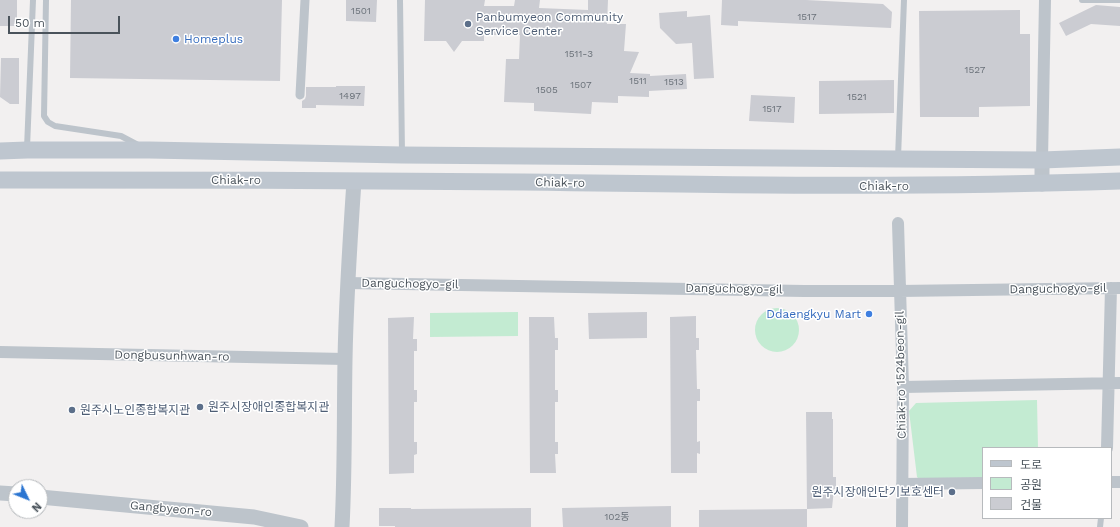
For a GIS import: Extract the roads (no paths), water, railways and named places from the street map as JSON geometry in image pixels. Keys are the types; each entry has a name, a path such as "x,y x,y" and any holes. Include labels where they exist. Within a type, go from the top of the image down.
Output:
{"main road":[{"path":"0,151 149,150 402,155 1042,160 1120,157"},
{"name":"Chiak-ro","path":"0,180 354,180 866,186 1042,184 1120,181"}],"street":[{"path":"300,95 305,0"},
{"path":"1042,184 1045,0"},
{"path":"342,527 344,490 347,283 354,180"},
{"name":"Chiak-ro 1524beon-gil","path":"898,223 903,387 902,527"},
{"name":"Danguchogyo-gil","path":"347,283 899,291 1116,288"},
{"path":"1107,447 1114,383 1116,288"},
{"name":"Dongbusunhwan-ro","path":"0,352 345,359"},
{"path":"903,387 1114,383"},
{"path":"902,484 982,483"},
{"name":"Gangbyeon-ro","path":"48,497 254,517 301,527"}],"lane":[{"path":"27,150 33,0"},
{"path":"46,0 44,116 48,122 55,126 121,136 149,150"},
{"path":"400,0 402,155"},
{"path":"898,159 904,0"},
{"path":"1082,0 1120,0"}],"place":[{"name":"Panbumyeon Community Service Center","path":"468,24"},
{"name":"Homeplus","path":"176,39"},
{"name":"Ddaengkyu Mart","path":"869,314"},
{"name":"원주시장애인종합복지관","path":"200,407"},
{"name":"원주시노인종합복지관","path":"72,410"},
{"name":"원주시장애인단기보호센터","path":"952,492"}]}
